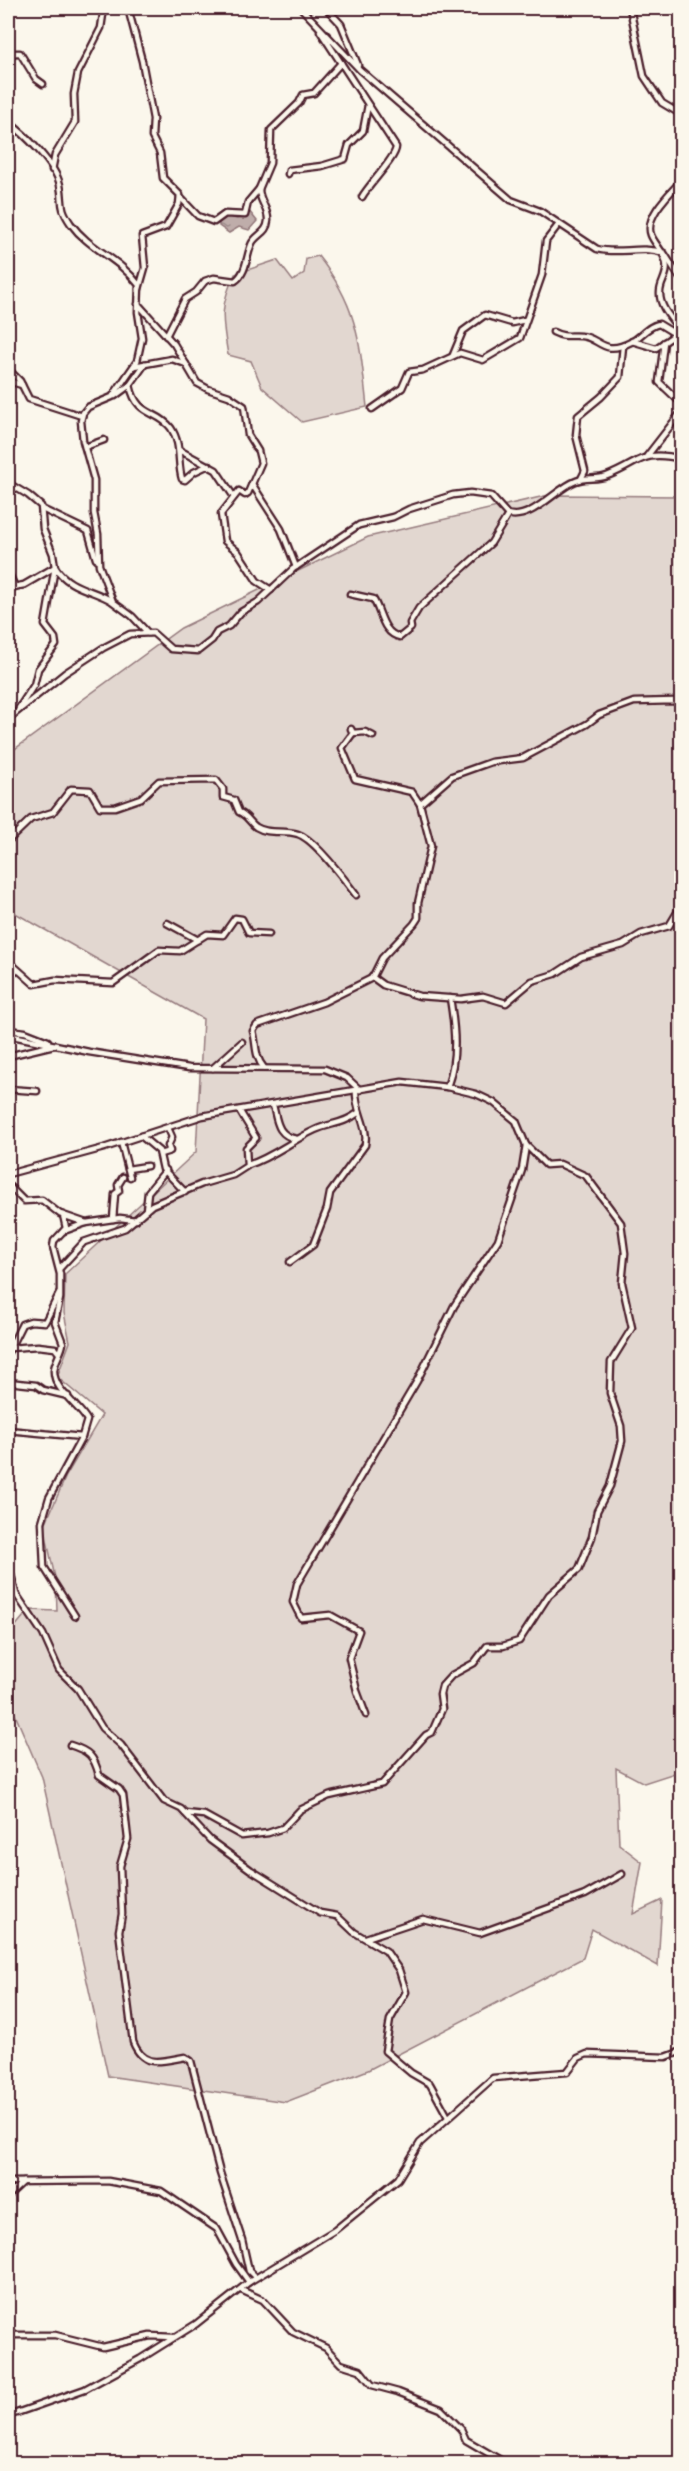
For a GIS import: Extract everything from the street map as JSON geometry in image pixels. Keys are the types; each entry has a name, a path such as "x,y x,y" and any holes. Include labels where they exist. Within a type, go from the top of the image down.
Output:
{"street":[{"path":"52,170 55,155 75,122 74,94 78,74 101,28 104,8"},
{"path":"128,8 142,61 153,120 153,140 160,153 163,178 178,191 180,197 198,216 214,222 225,214 245,215 248,202 259,189 269,166 270,133 274,125 299,104 303,95 314,93 341,63"},
{"path":"302,8 360,70 509,199 540,211 597,249 605,251 646,248 664,253"},
{"path":"326,8 341,24 360,70"},
{"path":"630,8 644,76 661,101 681,115"},
{"path":"318,26 353,85 369,105 378,123 392,139 396,152 374,177 362,197"},
{"path":"8,57 20,53 36,79 43,84"},
{"path":"288,174 289,170 322,166 346,158 349,145 363,131 369,105"},
{"path":"8,122 28,136 52,170 60,186 61,205 69,221 90,246 102,250 117,261 138,284 139,290"},
{"path":"681,180 655,210 651,219 652,237 681,281"},
{"path":"166,336 185,299 196,292 205,281 214,278 235,281 240,277 252,243 268,224 267,211 259,189"},
{"path":"112,397 134,366 142,338 138,304 145,266 142,236 146,232 166,227 180,197"},
{"path":"372,409 402,388 409,372 423,370 453,355 466,353 479,360 492,357 520,339 542,275 546,241 559,224"},
{"path":"664,253 667,271 660,291 660,299 680,336"},
{"path":"138,304 159,324 181,354 193,378 201,386 229,396 244,406 248,435 258,451 261,463 246,495 239,491 221,514 223,537 253,571 257,581 271,590"},
{"path":"453,355 463,331 485,315 512,323 525,320"},
{"path":"554,332 564,338 582,336 605,347 623,345 632,341 655,324 662,325 680,336"},
{"path":"632,341 652,348 680,336"},
{"path":"664,342 659,382 680,402"},
{"path":"581,479 585,471 576,435 578,416 620,377 623,345"},
{"path":"134,366 172,359 186,364"},
{"path":"98,562 94,480 85,447 82,416 88,407 112,397 130,385 145,364"},
{"path":"8,369 22,385 30,400 82,416"},
{"path":"8,381 22,385"},
{"path":"130,385 137,403 170,427 179,450 182,479 185,480 192,473 209,465"},
{"path":"350,594 373,599 380,620 400,637 411,628 410,623 419,608 491,543 508,515 534,508 573,481 607,476 647,456 681,411"},
{"path":"85,447 104,440"},
{"path":"179,450 198,462 209,465 225,481 234,497"},
{"path":"647,456 681,459"},
{"path":"8,483 28,495 42,509 88,531 112,601"},
{"path":"252,484 281,529 297,567"},
{"path":"8,719 17,710 103,648 130,634 157,635 171,648 195,652 297,567 359,525 393,517 409,509 453,495 470,493 489,495 508,515"},
{"path":"17,710 34,685 40,666 56,645 55,638 45,625 48,594 55,567 54,554 43,529 42,509"},
{"path":"8,588 15,587 55,567"},
{"path":"55,567 71,584 96,592 112,601 148,633"},
{"path":"8,572 15,587"},
{"path":"420,804 452,776 491,762 522,758 587,724 599,715 634,702 674,701 681,704"},
{"path":"264,1068 255,1052 257,1043 253,1031 257,1025 324,1002 372,977 384,954 400,941 418,918 418,903 431,846 424,830 420,804 412,792 355,779 342,748 352,731 364,731 373,736"},
{"path":"8,841 31,819 53,812 71,789 90,790 99,807 111,808 141,798 159,781 174,779 185,781 193,778 216,780 223,789 224,799 234,800 239,812 247,815 255,826 280,833 293,833 306,838 336,867 356,895"},
{"path":"372,977 383,985 419,996 450,998 483,996 501,1003 509,1002 516,992 532,981 555,974 581,957 623,945 641,934 669,926 678,911"},
{"path":"8,966 15,968 34,984 57,980 109,984 135,969 159,950 180,951 207,934 223,935 237,918 242,919 249,933 269,934"},
{"path":"167,923 198,940"},
{"path":"447,1087 455,1064 455,1031 450,998"},
{"path":"8,1030 25,1032 89,1052 189,1068 333,1071 358,1090"},
{"path":"8,1035 59,1044"},
{"path":"213,1069 242,1042"},
{"path":"8,1056 59,1044"},
{"path":"8,1174 168,1128 201,1116 402,1082 447,1087 476,1094 505,1110 521,1129 526,1145 522,1170 492,1252 454,1306 417,1381 316,1547 293,1593 293,1602 301,1618 330,1615 359,1631 349,1658 366,1715"},
{"path":"8,1089 37,1091"},
{"path":"290,1262 313,1245 327,1209 330,1193 363,1150 367,1137 358,1113 358,1090"},
{"path":"273,1105 279,1130 297,1139"},
{"path":"239,1110 256,1138 246,1148 248,1165"},
{"path":"60,1268 84,1242 100,1239 136,1220 146,1210 185,1192 233,1175 248,1165 276,1154 318,1128 346,1121 358,1113"},
{"path":"160,1154 170,1151 168,1146 172,1137 168,1128"},
{"path":"141,1136 160,1154 175,1184 185,1192"},
{"path":"121,1142 130,1177"},
{"path":"185,1813 204,1815 242,1836 257,1836 283,1828 300,1810 329,1796 382,1784 426,1735 432,1732 442,1709 440,1694 446,1681 474,1663 487,1646 503,1646 519,1641 549,1594 570,1579 581,1566 595,1528 597,1511 610,1486 621,1448 622,1430 610,1389 611,1362 632,1328 622,1283 625,1249 621,1223 588,1178 560,1164 546,1165 526,1145"},
{"path":"128,1169 147,1166"},
{"path":"146,1210 148,1192 166,1170"},
{"path":"113,1219 115,1195 119,1191 118,1184 123,1177"},
{"path":"8,1185 24,1201 42,1200 63,1215 86,1222"},
{"path":"63,1215 66,1227 53,1244 60,1268 60,1292 55,1321 63,1340 54,1367 55,1381 87,1419 82,1437 50,1498 42,1522 44,1567 75,1616"},
{"path":"64,1230 86,1222 113,1219 136,1220"},
{"path":"9,1350 22,1324 32,1321 45,1322 60,1292"},
{"path":"9,1350 38,1346 55,1348 59,1353"},
{"path":"8,1382 36,1385 43,1390 68,1396"},
{"path":"8,1430 82,1437"},
{"path":"8,1539 8,1562 16,1594 43,1634 63,1675 76,1686 97,1721 121,1745 164,1801 185,1813 210,1840 251,1870 317,1911 337,1916 354,1932 392,1957 406,1989 405,1996 390,2020 385,2051 411,2073 430,2084 448,2116"},
{"path":"70,1745 86,1751 97,1763 99,1775 119,1789 123,1795 128,1839 120,1866 122,1914 119,1931 132,2042 141,2057 148,2061 185,2057 191,2061 220,2173 242,2240 249,2271 256,2278"},
{"path":"365,1938 421,1920 480,1933 534,1911 579,1898 622,1874"},
{"path":"8,2416 85,2388 176,2337 249,2282 336,2230 394,2183 416,2147 448,2116 497,2077 528,2077 567,2072 578,2058 587,2054 666,2057 681,2051"},
{"path":"8,2196 23,2181"},
{"path":"8,2182 108,2181 161,2191 217,2229 236,2265 249,2282"},
{"path":"241,2289 256,2295 293,2332 320,2343 341,2364 360,2370 372,2385 398,2392 441,2409 460,2428 466,2440 507,2463"},
{"path":"8,2335 55,2335 103,2347 150,2336 176,2337"}],"shaded area":[{"path":"318,256 332,275 350,310 359,345 367,407 302,422 262,387 251,361 228,355 223,313 226,295 235,274 277,260 293,281 304,273 306,259"},
{"path":"549,495 681,496 681,1771 644,1783 616,1768 619,1844 642,1862 633,1914 662,1900 658,1966 592,1929 583,1958 368,2070 286,2102 108,2076 42,1777 8,1698 8,1635 29,1610 57,1611 56,1582 44,1527 66,1476 102,1415 57,1377 70,1342 64,1313 65,1274 196,1152 203,1019 8,909 8,754 181,628 368,537"}],"water":[{"path":"249,211 257,221 249,230 239,227 229,233 219,226 219,219 224,216 237,219 246,216"}]}
